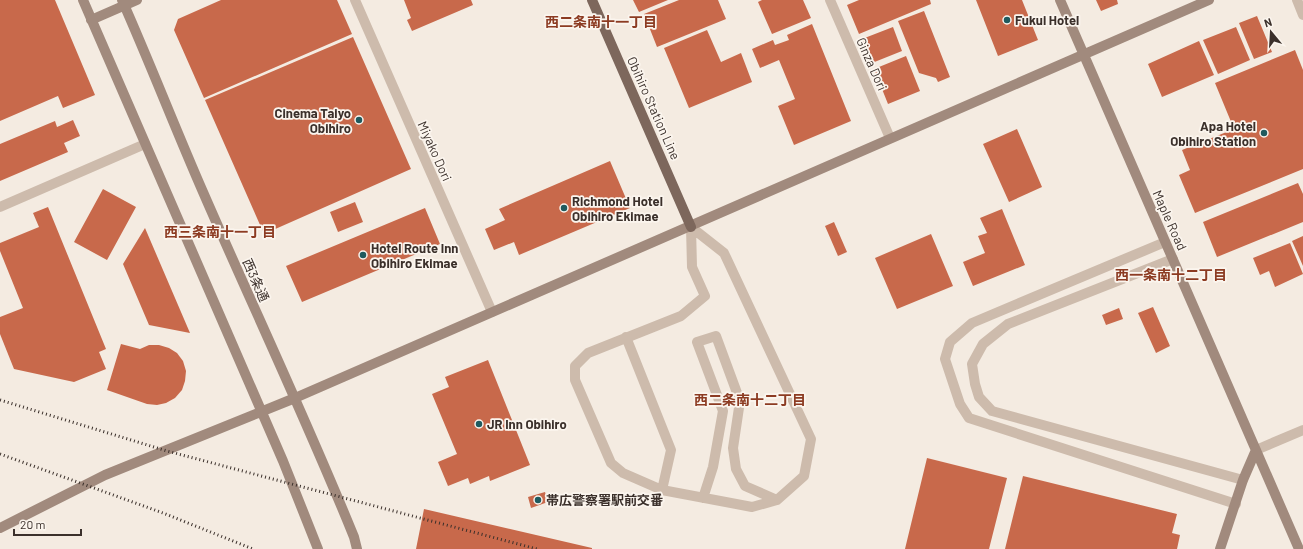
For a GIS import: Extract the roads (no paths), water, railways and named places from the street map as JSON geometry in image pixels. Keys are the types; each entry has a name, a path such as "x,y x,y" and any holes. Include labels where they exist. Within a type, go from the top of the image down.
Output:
{"main road":[{"name":"Obihiro Station Line","path":"592,0 690,227"}],"street":[{"path":"83,0 261,412 318,549"},
{"path":"91,20 123,3 137,0"},
{"name":"Miyako Dori","path":"355,0 492,312"},
{"name":"Ginza Dori","path":"830,0 890,138"},
{"name":"Maple Road","path":"1060,0 1299,549"},
{"path":"0,528 105,475 294,398 1209,0"},
{"path":"1297,0 1303,15"},
{"name":"西3条通","path":"123,3 176,131 294,398 318,446 354,537 357,549"},
{"path":"0,207 145,144"},
{"path":"690,227 724,253 811,439 804,476 777,500 752,507 662,490 623,474 611,463 576,380 575,366 588,353 681,316 705,296 692,267 690,227"},
{"path":"1165,242 972,324 950,342 945,359 960,404 969,418 1236,504"},
{"path":"1173,259 1008,324 983,344 972,364 975,384 979,397 992,411 1243,480"},
{"path":"703,498 713,467 723,411 697,342 716,336 740,401 733,448 736,469 746,486 777,500"},
{"path":"626,337 671,450 662,490"},
{"path":"1220,549 1243,480 1256,450 1303,430"}],"railway":[{"path":"0,400 167,451 537,549"},
{"path":"0,454 163,513 253,549"}],"place":[{"name":"Fukui Hotel","path":"1007,20"},
{"name":"Cinema Taiyo Obihiro","path":"359,120"},
{"name":"Apa Hotel Obihiro Station","path":"1264,133"},
{"name":"Richmond Hotel Obihiro Ekimae","path":"564,208"},
{"name":"Hotel Route Inn Obihiro Ekimae","path":"363,255"},
{"name":"JR Inn Obihiro","path":"479,424"},
{"name":"帯広警察署駅前交番","path":"538,500"}],"district":[{"name":"西二条南十一丁目","path":"601,22"},
{"name":"西三条南十一丁目","path":"220,232"},
{"name":"西一条南十二丁目","path":"1171,275"},
{"name":"西二条南十二丁目","path":"750,400"}]}
